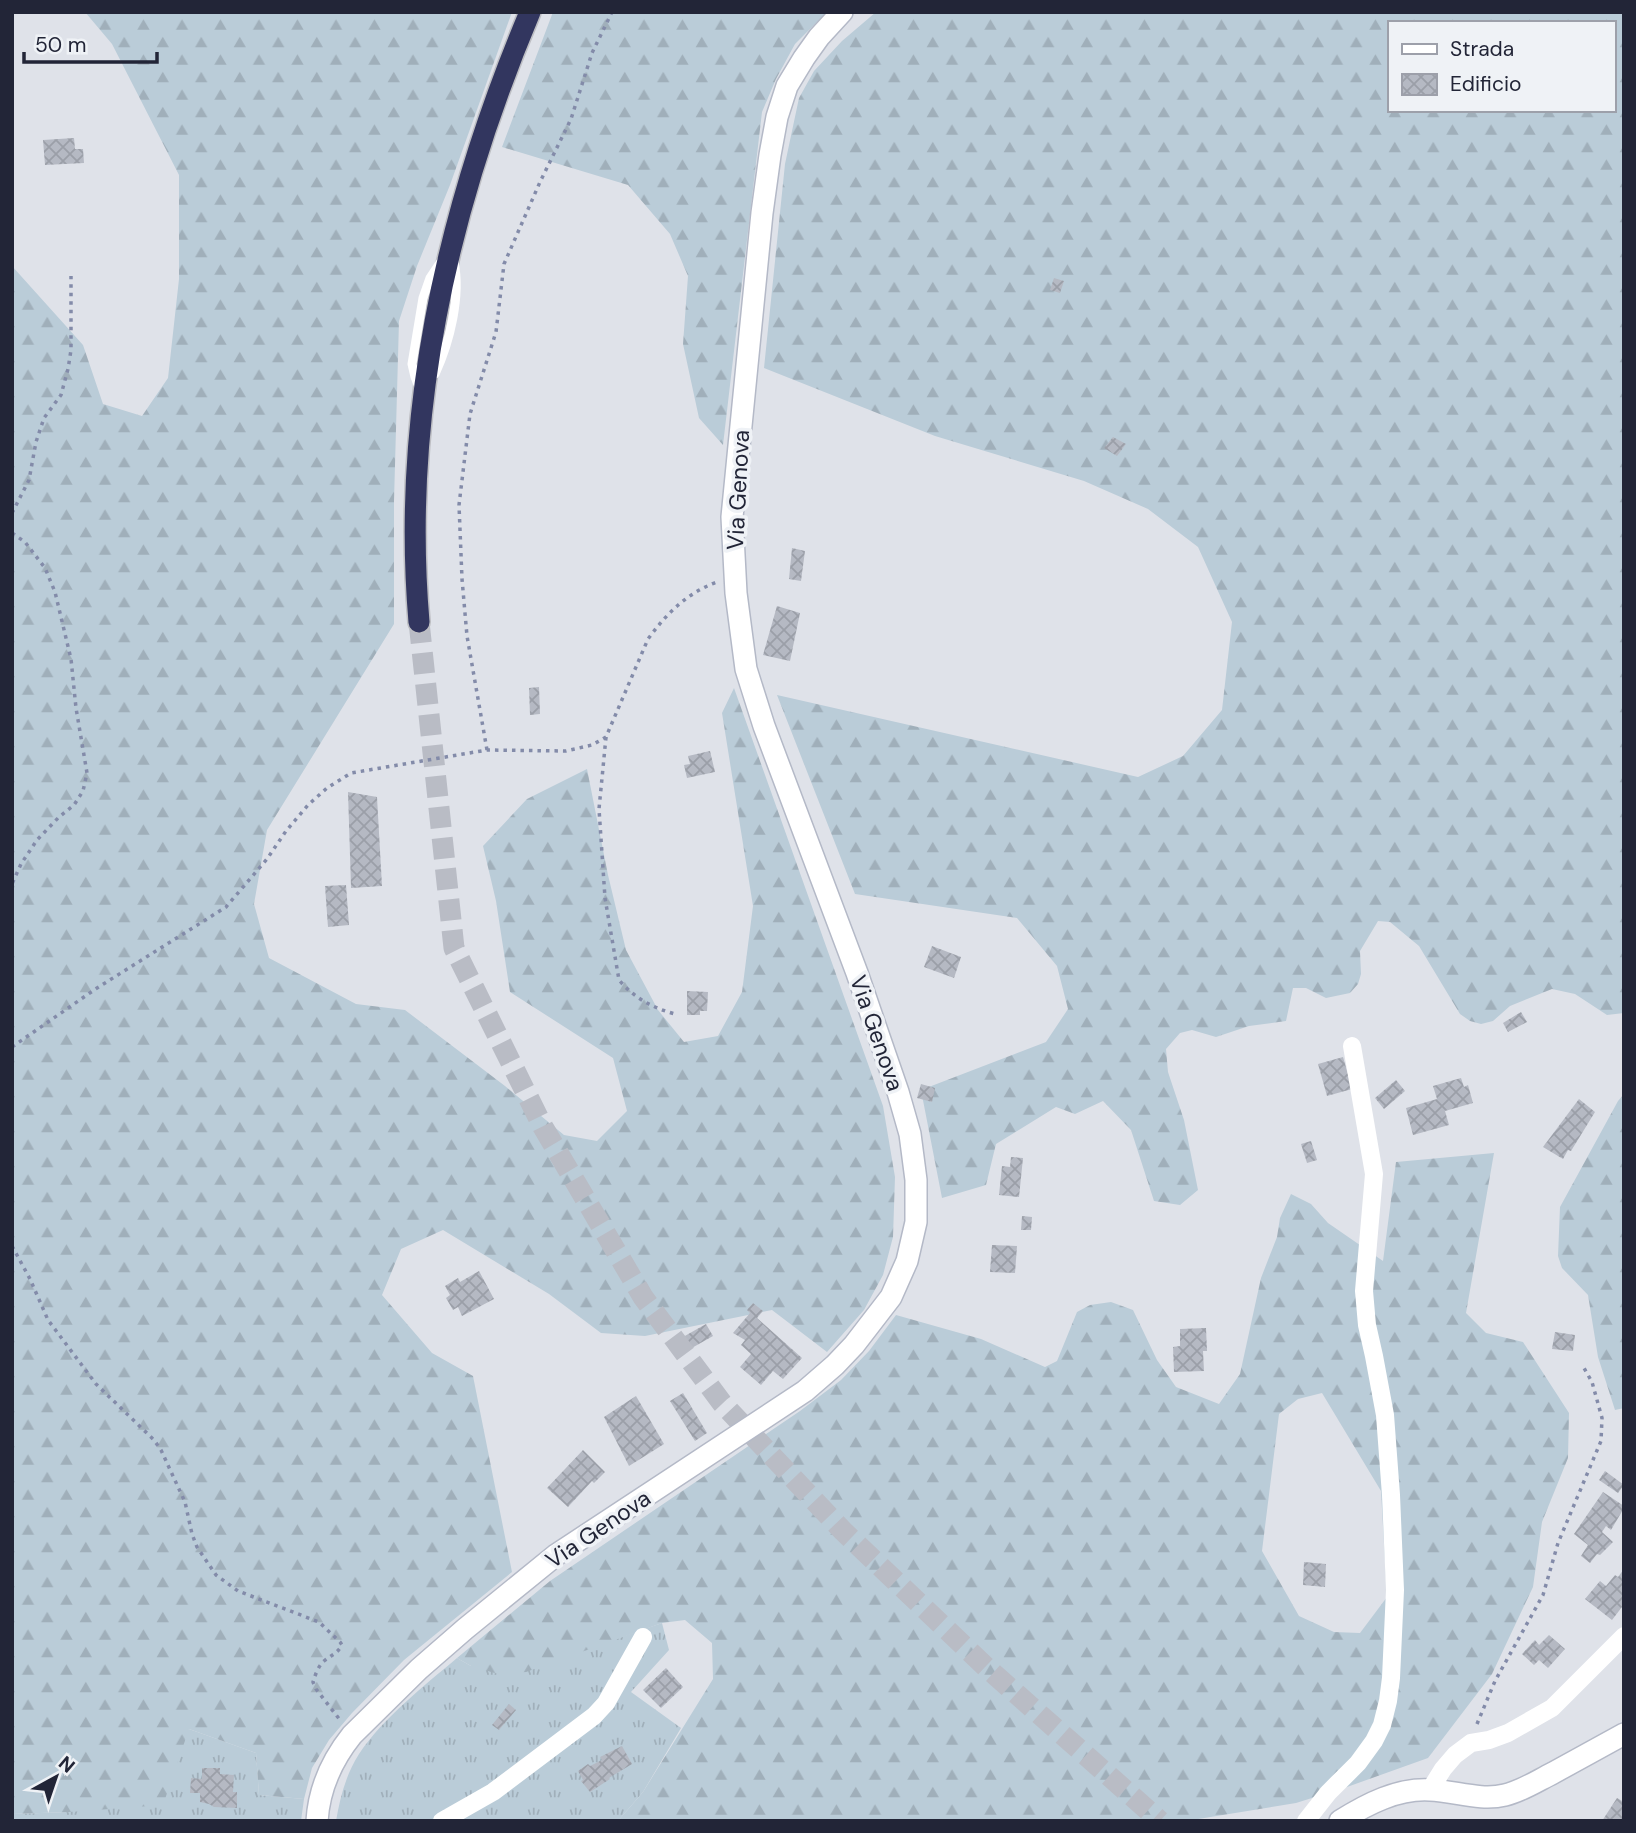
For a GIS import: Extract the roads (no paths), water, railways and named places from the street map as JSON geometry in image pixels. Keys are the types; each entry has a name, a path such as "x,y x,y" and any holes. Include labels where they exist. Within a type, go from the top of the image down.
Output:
{"highway":[{"path":"419,622 415,576 415,517 424,397 433,332 451,246 467,187 530,12"}],"main road":[{"name":"Via Genova","path":"317,1821 326,1777 343,1746 419,1669 540,1568 596,1528 805,1391 835,1365 866,1330 891,1297 907,1261 916,1222 916,1180 910,1134 857,973 769,739 746,669 735,575 732,517 762,214 777,117 788,86 804,58 842,12"},
{"path":"1340,1821 1382,1799 1409,1790 1430,1790 1486,1798 1503,1796 1522,1790 1624,1734"}],"street":[{"path":"1306,1821 1374,1741 1382,1725 1391,1678 1395,1590 1391,1495 1385,1415 1367,1325 1364,1291 1374,1174 1352,1046"},
{"path":"1430,1790 1443,1769 1471,1743 1508,1733 1552,1708 1624,1636"},
{"path":"442,1821 493,1792 594,1716 606,1703 643,1637"}],"tunnel":[{"path":"419,622 454,948 543,1127 643,1297 722,1403 843,1531 986,1667 1160,1821"}]}
